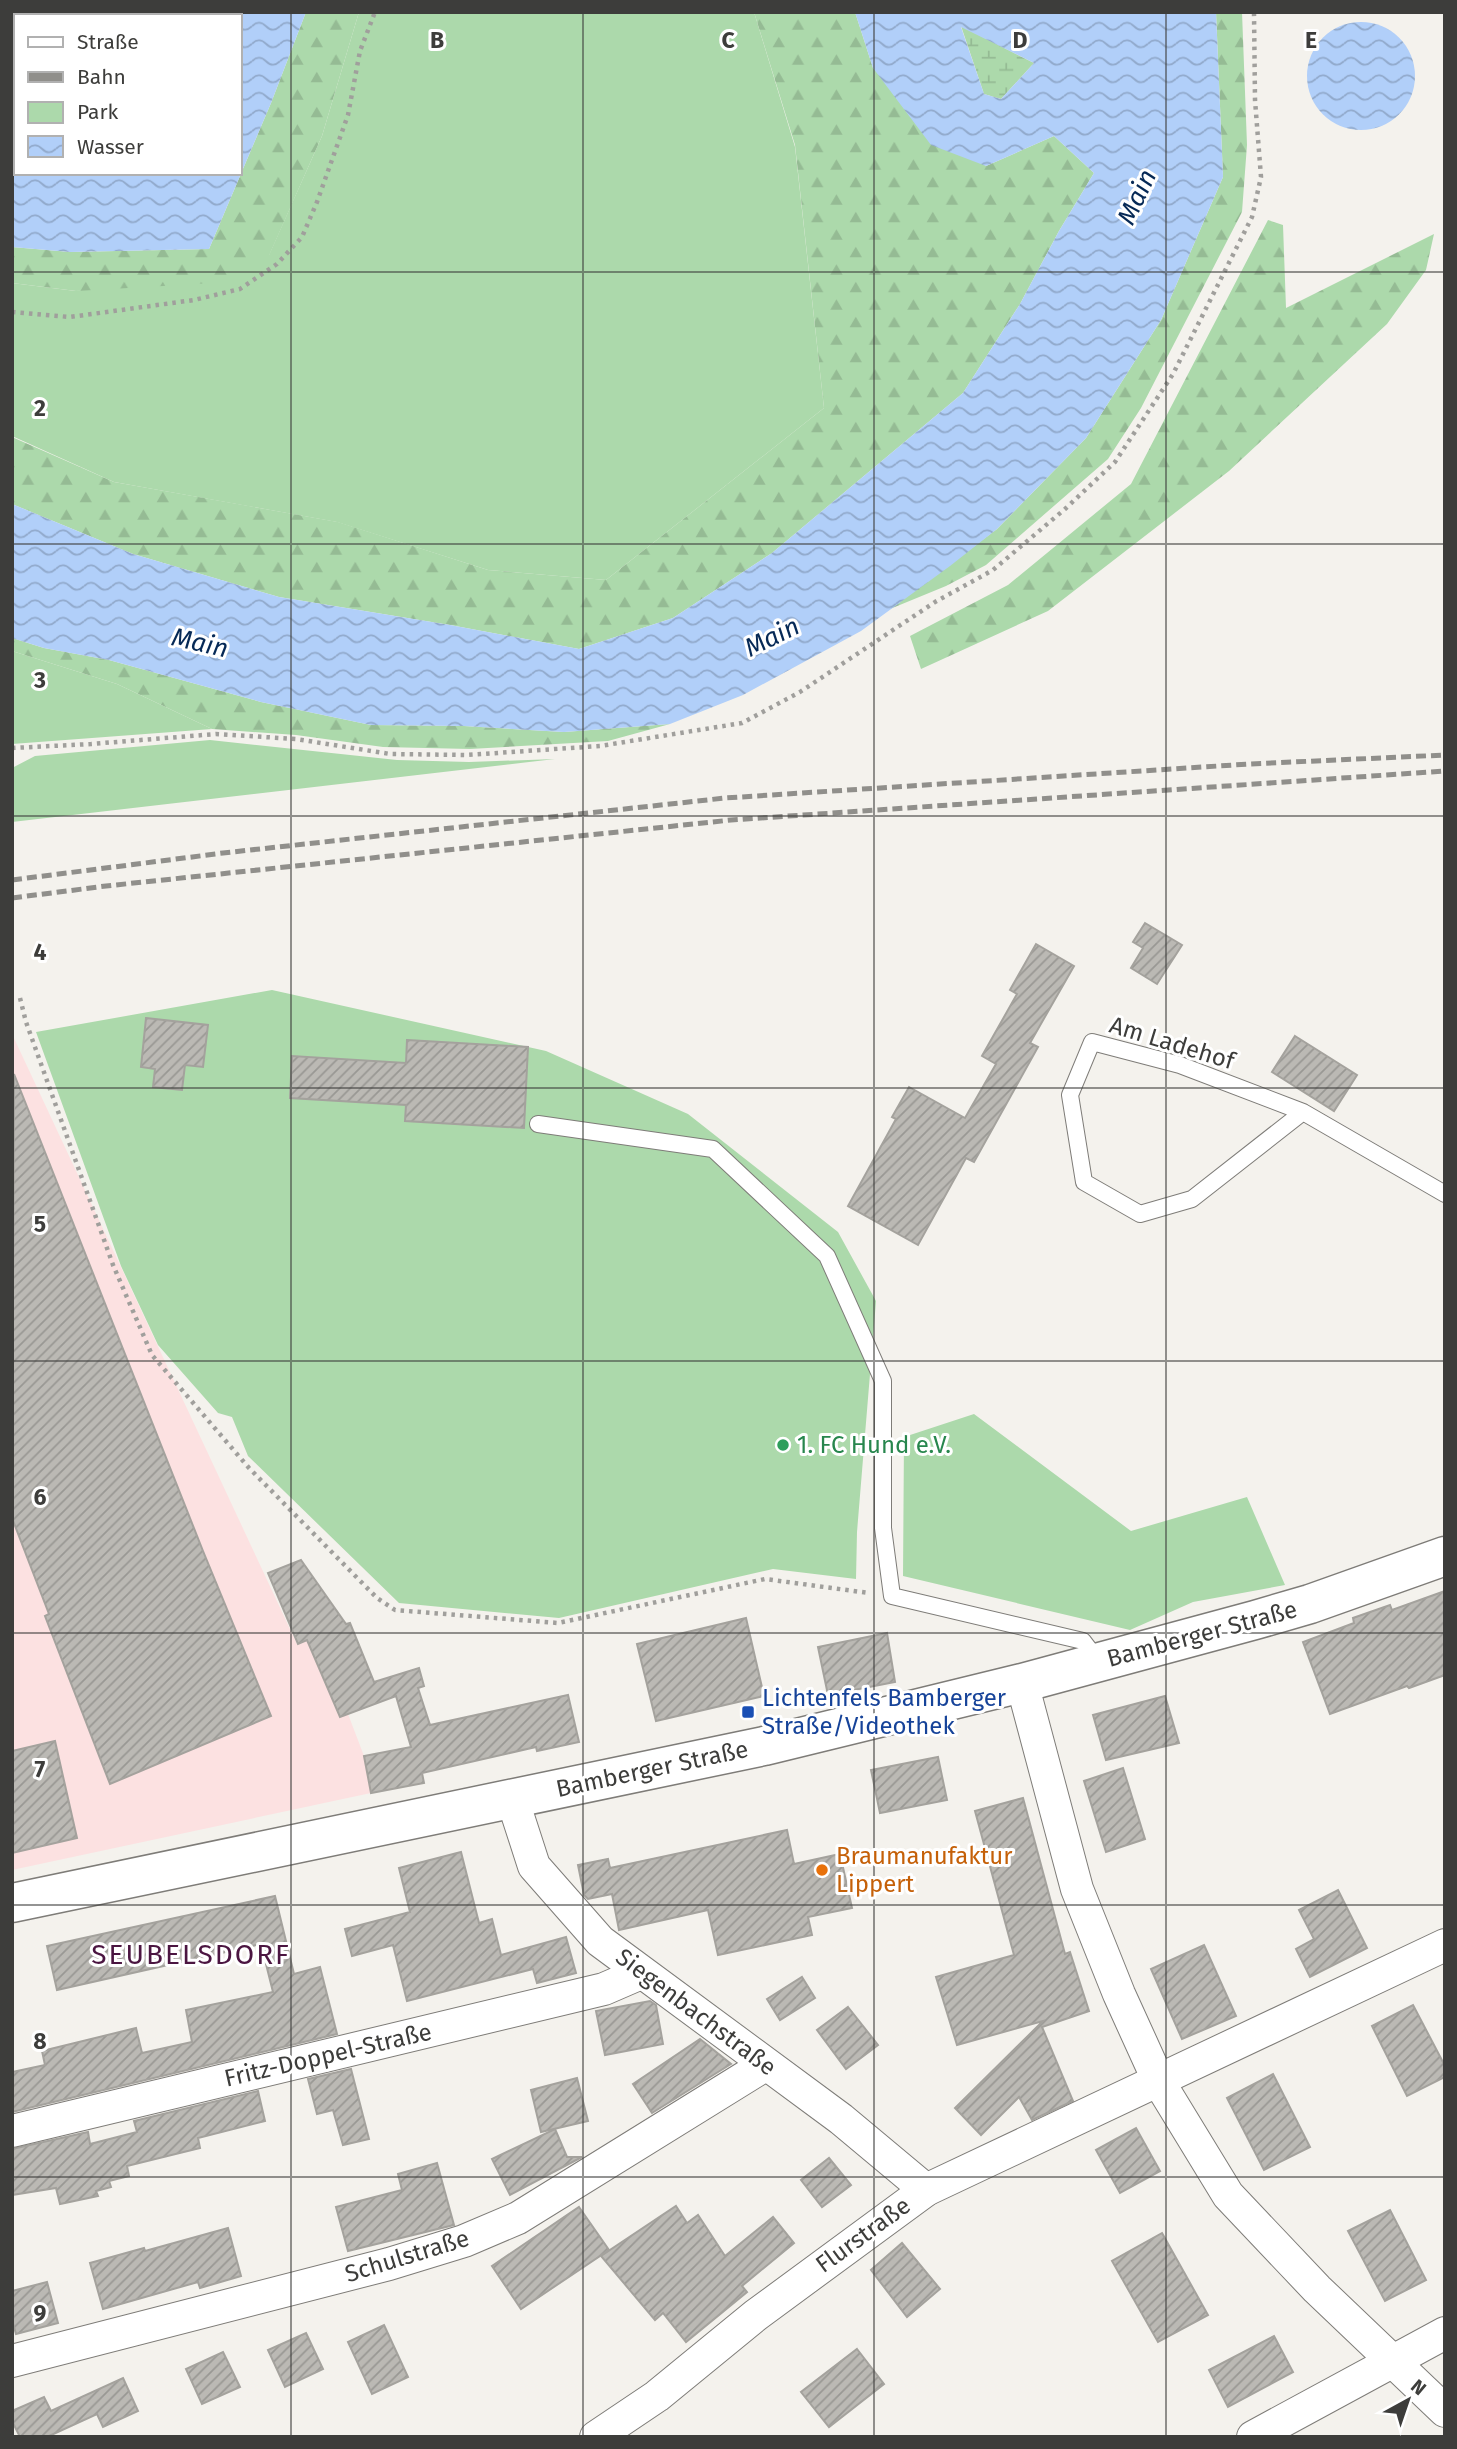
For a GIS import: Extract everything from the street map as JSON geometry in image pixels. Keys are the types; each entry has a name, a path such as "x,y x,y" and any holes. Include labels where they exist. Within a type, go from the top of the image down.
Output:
{"street":[{"name":"Bamberger Straße","path":"12,1903 764,1746 1022,1683 1310,1604 1445,1556"},
{"path":"1022,1683 1077,1889 1119,1994 1159,2082 1228,2195 1317,2289 1445,2411"},
{"name":"Siegenbachstraße","path":"512,1798 534,1866 600,1941 841,2119 926,2190"},
{"name":"Flurstraße","path":"596,2437 657,2396 755,2315 926,2190 1445,1945"},
{"name":"Fritz-Doppel-Straße","path":"12,2131 604,1989 642,1973"},
{"name":"Schulstraße","path":"12,2361 389,2264 464,2241 518,2218 765,2065"},
{"path":"1253,2437 1445,2333"}],"lane":[{"name":"Am Ladehof","path":"1303,1112 1192,1199 1140,1214 1084,1182 1070,1095 1091,1042 1180,1065 1303,1112 1445,1194"},
{"path":"538,1124 713,1149 827,1256 883,1381 883,1528 892,1596 1083,1641 1099,1662"}],"path":[{"path":"12,312 70,317 194,300 240,289 277,264 302,237 317,202 348,115 360,51 375,12"},
{"path":"12,748 216,734 296,739 390,754 467,755 600,746 742,723 800,692 935,602 993,570 1115,462 1173,374 1252,217 1261,177 1255,100 1254,12"},
{"path":"20,998 26,1022 113,1265 152,1354 249,1468 377,1598 395,1610 558,1623 765,1579 892,1596"}],"shaded area":[{"path":"13,1036 297,1644 307,1640 340,1717 348,1714 364,1756 371,1793 12,1870"}],"green space":[{"path":"306,12 359,12 322,136 268,258 233,280 198,284 76,291 12,283 12,247 70,252 209,249"},
{"path":"359,12 754,12 795,147 824,408 606,580 488,570 337,522 114,482 12,436 12,283 76,291 269,255 322,136"},
{"path":"754,12 855,12 873,68 986,166 1054,136 1094,173 1020,304 963,393 772,553 673,618 579,649 279,597 133,554 12,504 12,437 114,482 338,522 488,570 606,580 824,408 795,145"},
{"path":"1216,12 1242,12 1247,145 1242,212 1141,408 1108,459 986,565 946,586 890,609 997,529 1086,438 1161,320 1223,177"},
{"path":"961,26 1034,63 1001,99 984,94"},
{"path":"1268,220 1283,225 1286,308 1434,234 1426,270 1387,324 1229,471 1048,611 921,669 910,636 1008,585 1131,484"},
{"path":"12,638 44,648 109,660 261,702 371,725 464,726 564,732 670,724 608,741 470,749 383,747 296,735 212,729 117,684 12,651"},
{"path":"12,651 117,684 212,729 12,744"},
{"path":"210,740 397,760 469,762 555,759 12,822 12,768 35,756"},
{"path":"272,990 546,1051 688,1114 838,1232 876,1301 857,1532 856,1579 773,1569 559,1618 399,1603 248,1456 232,1417 218,1413 158,1345 121,1266 36,1032"},
{"path":"974,1414 1131,1531 1247,1497 1285,1585 1193,1602 1130,1630 903,1576 904,1437"}],"water":[{"path":"12,12 306,12 242,171 242,14 14,14 14,175 240,175 209,249 70,252 12,247"},
{"name":"Main","path":"855,12 1216,12 1223,177 1161,320 1086,438 997,529 861,631 743,695 670,724 564,732 464,726 371,725 261,702 109,660 44,648 12,638 12,504 133,554 279,597 579,649 673,618 772,553 963,393 1020,304 1094,173 1054,136 986,166 931,145 873,68","holes":["961,27 1034,63 1001,99 984,94"]},
{"path":"1361,22 1382,26 1399,38 1411,55 1415,76 1411,97 1399,114 1382,126 1361,130 1340,126 1323,114 1311,97 1307,76 1311,55 1323,38 1340,26"}],"building":[{"path":"1145,923 1182,945 1157,984 1131,968 1143,948 1133,942"},
{"path":"1036,944 1074,966 1030,1043 1038,1047 974,1162 966,1158 918,1245 848,1206 896,1119 892,1117 909,1087 965,1118 996,1064 982,1056 1017,994 1010,990"},
{"path":"146,1018 208,1025 203,1067 185,1065 182,1090 153,1087 155,1069 141,1067"},
{"path":"1295,1036 1357,1075 1334,1111 1272,1072"},
{"path":"407,1040 528,1047 524,1128 405,1121 406,1105 290,1098 292,1056 406,1063"},
{"path":"14,1074 271,1716 110,1784 45,1616 49,1614 12,1518"},
{"path":"301,1560 346,1624 350,1623 374,1682 419,1668 424,1686 418,1688 430,1725 568,1695 579,1742 537,1751 536,1747 422,1773 424,1783 371,1793 364,1756 411,1747 396,1696 340,1717 307,1640 298,1644 268,1573"},
{"path":"1445,1591 1445,1675 1330,1714 1303,1642 1354,1623 1353,1618 1390,1605 1392,1610"},
{"path":"746,1618 764,1696 656,1721 637,1644"},
{"path":"887,1633 895,1682 828,1695 818,1647"},
{"path":"1165,1696 1179,1743 1106,1760 1093,1715"},
{"path":"55,1741 77,1838 12,1853 12,1751"},
{"path":"938,1757 947,1800 880,1813 871,1770"},
{"path":"1123,1768 1145,1839 1106,1852 1084,1781"},
{"path":"1023,1798 1065,1954 1070,1952 1089,2011 1042,2027 1073,2101 1032,2120 1019,2097 981,2135 955,2108 1043,2021 957,2045 936,1977 1014,1955 975,1811"},
{"path":"787,1830 794,1864 840,1854 852,1908 808,1917 812,1935 718,1955 708,1910 619,1930 612,1894 588,1899 584,1895 578,1865 608,1859 610,1868"},
{"path":"461,1852 479,1923 492,1919 501,1955 566,1937 576,1973 537,1983 533,1969 407,2001 393,1945 352,1956 345,1929 410,1912 399,1868"},
{"path":"1338,1890 1367,1948 1310,1977 1296,1949 1314,1939 1299,1910"},
{"path":"275,1896 294,1974 320,1967 337,2034 12,2112 12,2072 45,2065 42,2051 136,2028 142,2053 192,2042 186,2010 273,1992 261,1944 57,1990 47,1946"},
{"path":"1204,1945 1236,2016 1182,2039 1151,1969"},
{"path":"802,1977 815,1998 780,2020 767,1999"},
{"path":"650,2001 656,2005 663,2044 605,2055 596,2011"},
{"path":"1413,2005 1445,2066 1445,2077 1407,2096 1372,2026"},
{"path":"848,2007 878,2045 846,2069 817,2030"},
{"path":"700,2039 731,2064 652,2113 633,2084"},
{"path":"351,2069 369,2139 343,2145 333,2110 317,2114 308,2079"},
{"path":"1273,2074 1310,2147 1264,2170 1227,2098"},
{"path":"577,2078 588,2121 541,2132 531,2090"},
{"path":"258,2091 265,2121 198,2138 200,2148 127,2166 129,2176 109,2181 111,2187 96,2191 98,2196 60,2204 56,2188 12,2195 12,2149 88,2132 90,2144 137,2132 134,2121"},
{"path":"1136,2128 1160,2171 1120,2193 1096,2150"},
{"path":"555,2129 567,2157 582,2157 510,2195 492,2159"},
{"path":"829,2158 851,2185 822,2207 801,2180"},
{"path":"437,2163 454,2225 348,2251 336,2207 402,2190 398,2174"},
{"path":"676,2206 687,2223 698,2215 725,2256 773,2217 794,2243 742,2286 747,2292 686,2342 663,2313 655,2320 601,2256"},
{"path":"579,2207 609,2250 521,2309 492,2266"},
{"path":"1390,2210 1426,2280 1385,2301 1348,2231"},
{"path":"228,2228 241,2276 200,2288 198,2282 103,2309 90,2263"},
{"path":"1162,2233 1208,2315 1158,2342 1112,2261"},
{"path":"902,2243 940,2289 907,2317 871,2270"},
{"path":"47,2282 58,2323 16,2334 12,2320 12,2291"},
{"path":"384,2325 408,2377 372,2394 348,2342"},
{"path":"306,2333 323,2369 285,2387 268,2350"},
{"path":"1274,2336 1293,2372 1228,2407 1209,2370"},
{"path":"857,2349 884,2384 829,2427 801,2392"},
{"path":"223,2352 240,2387 202,2404 186,2369"},
{"path":"123,2378 138,2411 103,2427 97,2414 47,2437 20,2437 12,2421 12,2411 44,2397 51,2411"}],"railway":[{"path":"12,880 223,853 725,798 1249,764 1445,755"},
{"path":"12,898 731,820 1445,771"}],"place":[{"name":"1. FC Hund e.V.","path":"783,1445"},
{"name":"Lichtenfels Bamberger Straße/Videothek","path":"748,1712"},
{"name":"Braumanufaktur Lippert","path":"822,1870"}],"district":[{"name":"SEUBELSDORF","path":"191,1954"}]}
